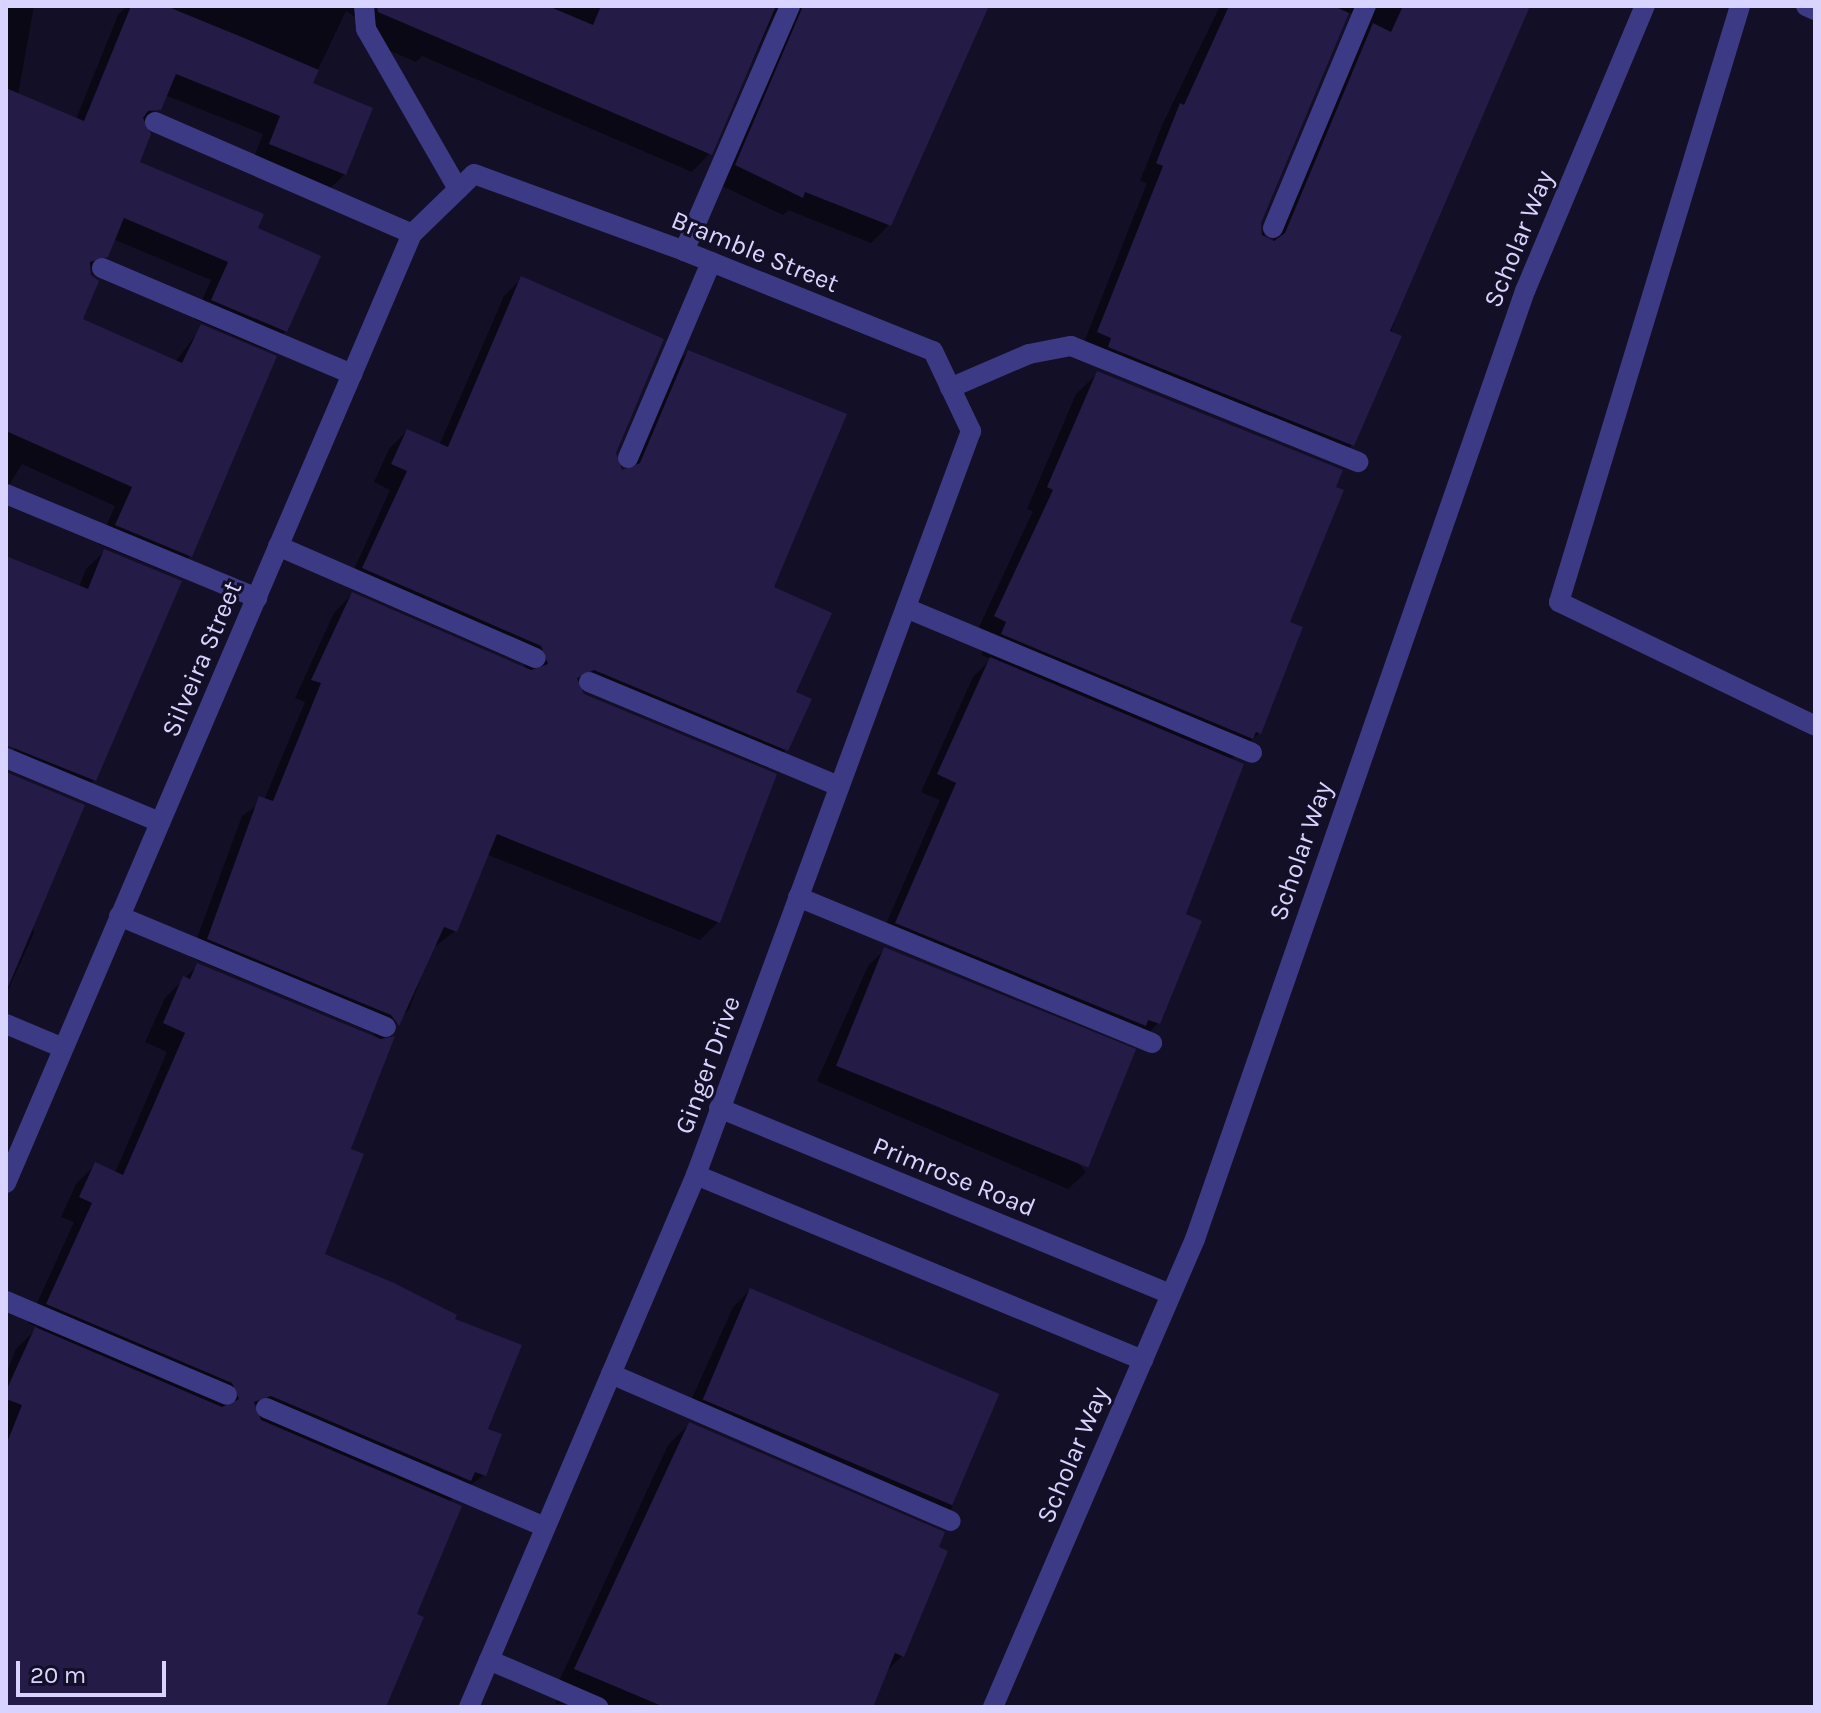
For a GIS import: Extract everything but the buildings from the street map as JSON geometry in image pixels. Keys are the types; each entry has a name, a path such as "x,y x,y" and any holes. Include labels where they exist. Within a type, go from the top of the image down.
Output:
{"street":[{"path":"364,6 366,29 458,189"},
{"path":"684,251 790,6"},
{"path":"1273,228 1366,6"},
{"name":"Scholar Way","path":"993,1707 1195,1239 1525,291 1645,6"},
{"path":"1740,6 1559,602 1815,726"},
{"path":"1806,6 1815,10"},
{"path":"155,122 412,234"},
{"name":"Silveira Street","path":"6,1183 412,234 474,174"},
{"name":"Bramble Street","path":"474,174 684,251 933,351 971,431"},
{"path":"628,458 711,262"},
{"path":"102,268 352,374"},
{"path":"950,388 1029,354 1071,346 1358,462"},
{"name":"Ginger Drive","path":"469,1707 696,1175 971,431"},
{"path":"6,494 257,598"},
{"path":"278,546 536,658"},
{"path":"906,608 1252,753"},
{"path":"589,682 839,786"},
{"path":"6,758 160,822"},
{"path":"798,897 1152,1043"},
{"path":"119,916 386,1027"},
{"path":"6,1024 63,1048"},
{"name":"Primrose Road","path":"719,1108 1170,1294"},
{"path":"696,1175 1143,1360"},
{"path":"6,1301 227,1395"},
{"path":"611,1374 951,1521"},
{"path":"266,1408 545,1527"},
{"path":"489,1660 598,1707"}]}
